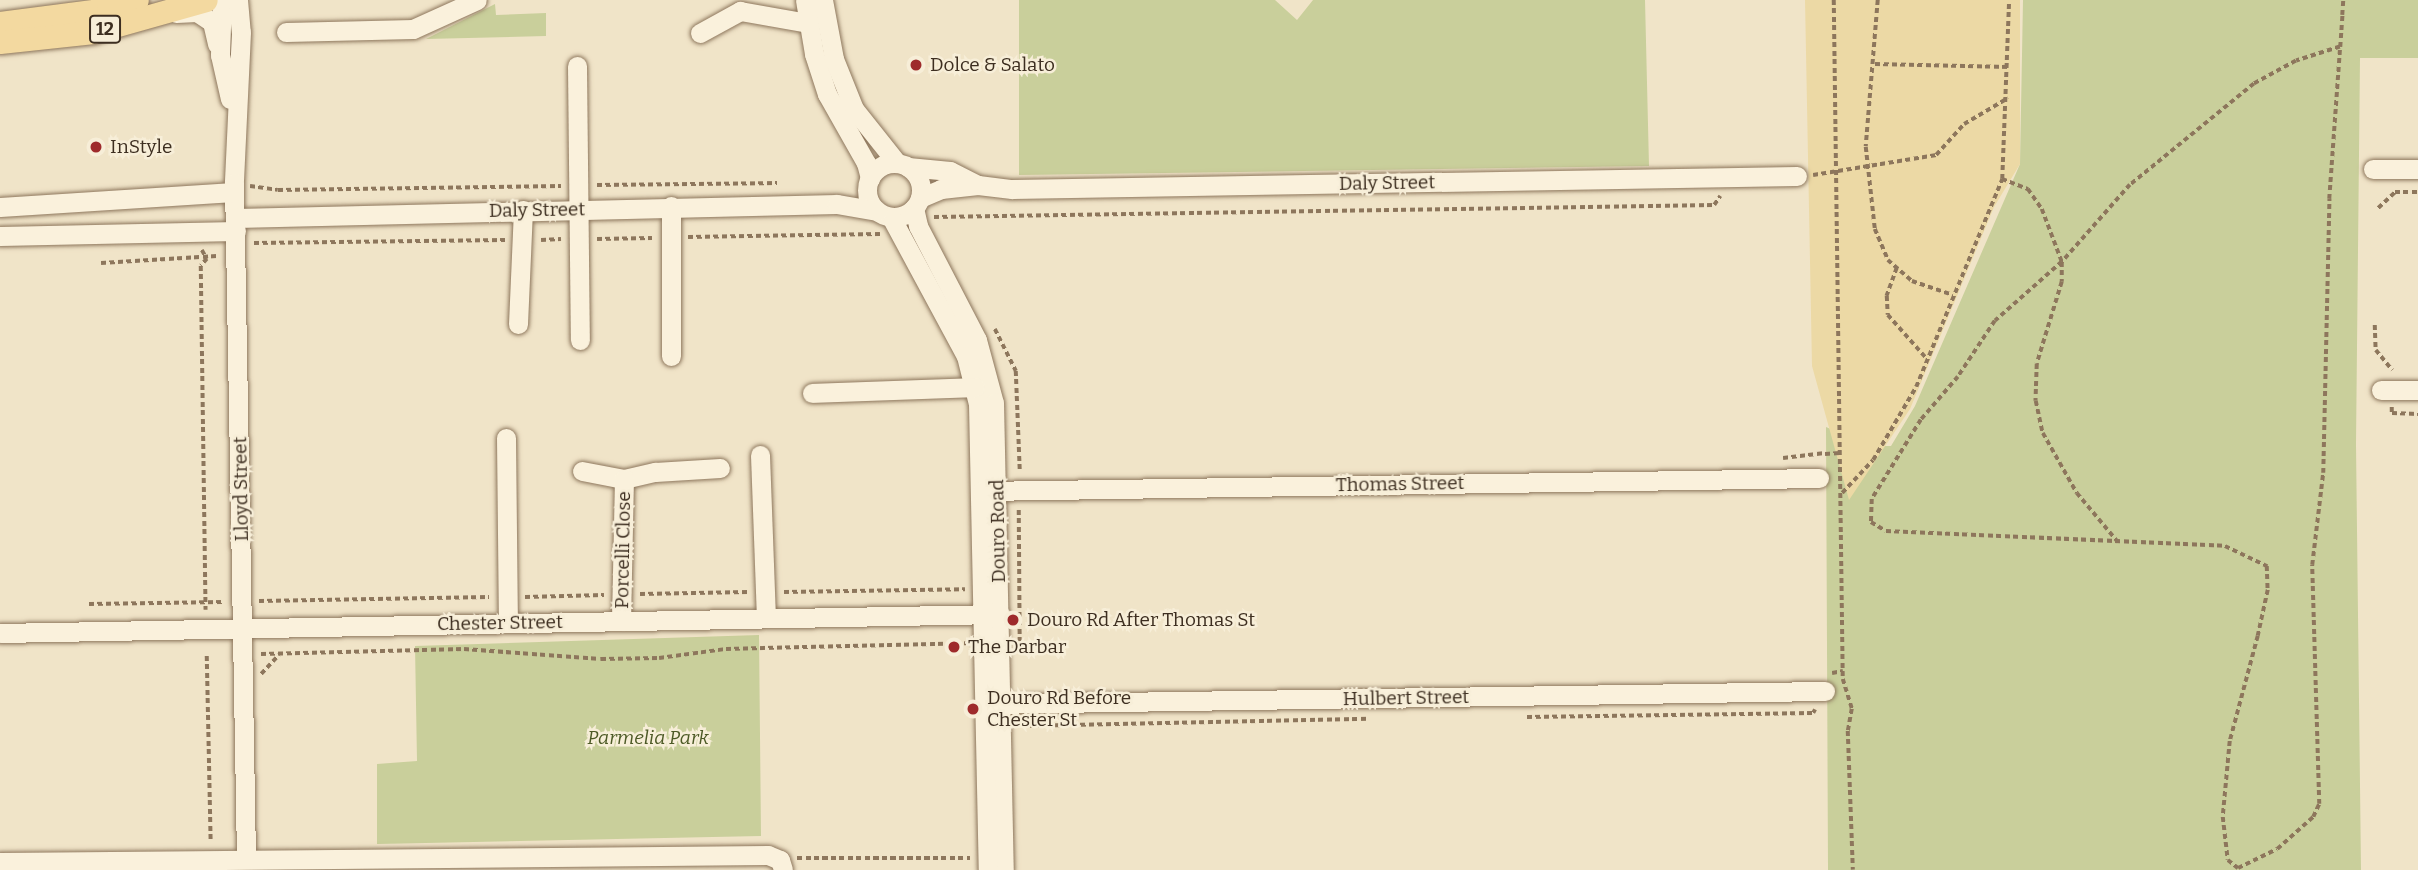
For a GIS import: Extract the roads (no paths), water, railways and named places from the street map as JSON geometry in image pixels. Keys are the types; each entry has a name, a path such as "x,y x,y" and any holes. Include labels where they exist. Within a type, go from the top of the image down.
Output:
{"main road":[{"name":"12","path":"0,23 108,9 137,0"},
{"name":"12","path":"0,42 93,32 167,14 206,0"}],"street":[{"path":"220,55 222,0"},
{"path":"234,120 241,32 238,0"},
{"path":"286,32 413,29 477,0"},
{"path":"805,0 808,23 827,94 866,163 868,183 884,221 917,203 919,181 864,125 849,99 834,60 823,0"},
{"path":"700,33 740,11 808,23"},
{"path":"167,14 197,12 212,22 234,120"},
{"path":"577,66 580,340"},
{"name":"Lloyd Street","path":"234,120 244,189 236,225 236,251 251,601 244,628 246,858"},
{"path":"868,183 881,166 902,165"},
{"name":"Daly Street","path":"902,165 950,171 978,185"},
{"path":"2373,169 2418,169"},
{"name":"Daly Street","path":"917,203 941,189 978,185 1024,189 1797,176"},
{"name":"Daly Street","path":"837,204 868,183"},
{"path":"0,207 244,189"},
{"name":"Douro Road","path":"917,203 918,226 977,340 994,402 990,491 992,614 994,704 1004,870"},
{"name":"Daly Street","path":"0,236 139,230 201,233 236,225 671,206 837,204 884,221"},
{"path":"671,206 671,356"},
{"path":"518,324 523,211"},
{"name":"Douro Road","path":"884,221 965,356 975,387 990,491"},
{"path":"812,393 975,387"},
{"path":"2388,391 2418,390"},
{"path":"506,438 508,622"},
{"path":"760,455 766,618"},
{"name":"Porcelli Close","path":"582,471 624,479 655,472 720,468"},
{"name":"Thomas Street","path":"990,491 1819,478"},
{"name":"Porcelli Close","path":"621,621 624,479"},
{"name":"Chester Street","path":"0,633 992,614"},
{"name":"Hulbert Street","path":"994,704 1825,691"},
{"name":"Douro Road","path":"983,867 994,704"},
{"path":"0,862 104,864 246,858 373,864 569,863 768,855 781,865"}],"place":[{"name":"Dolce & Salato","path":"916,65"},
{"name":"InStyle","path":"96,147"},
{"name":"Douro Rd After Thomas St","path":"1013,620"},
{"name":"The Darbar","path":"954,647"},
{"name":"Douro Rd Before Chester St","path":"973,709"}],"park label":[{"name":"Parmelia Park","path":"648,738"}]}
